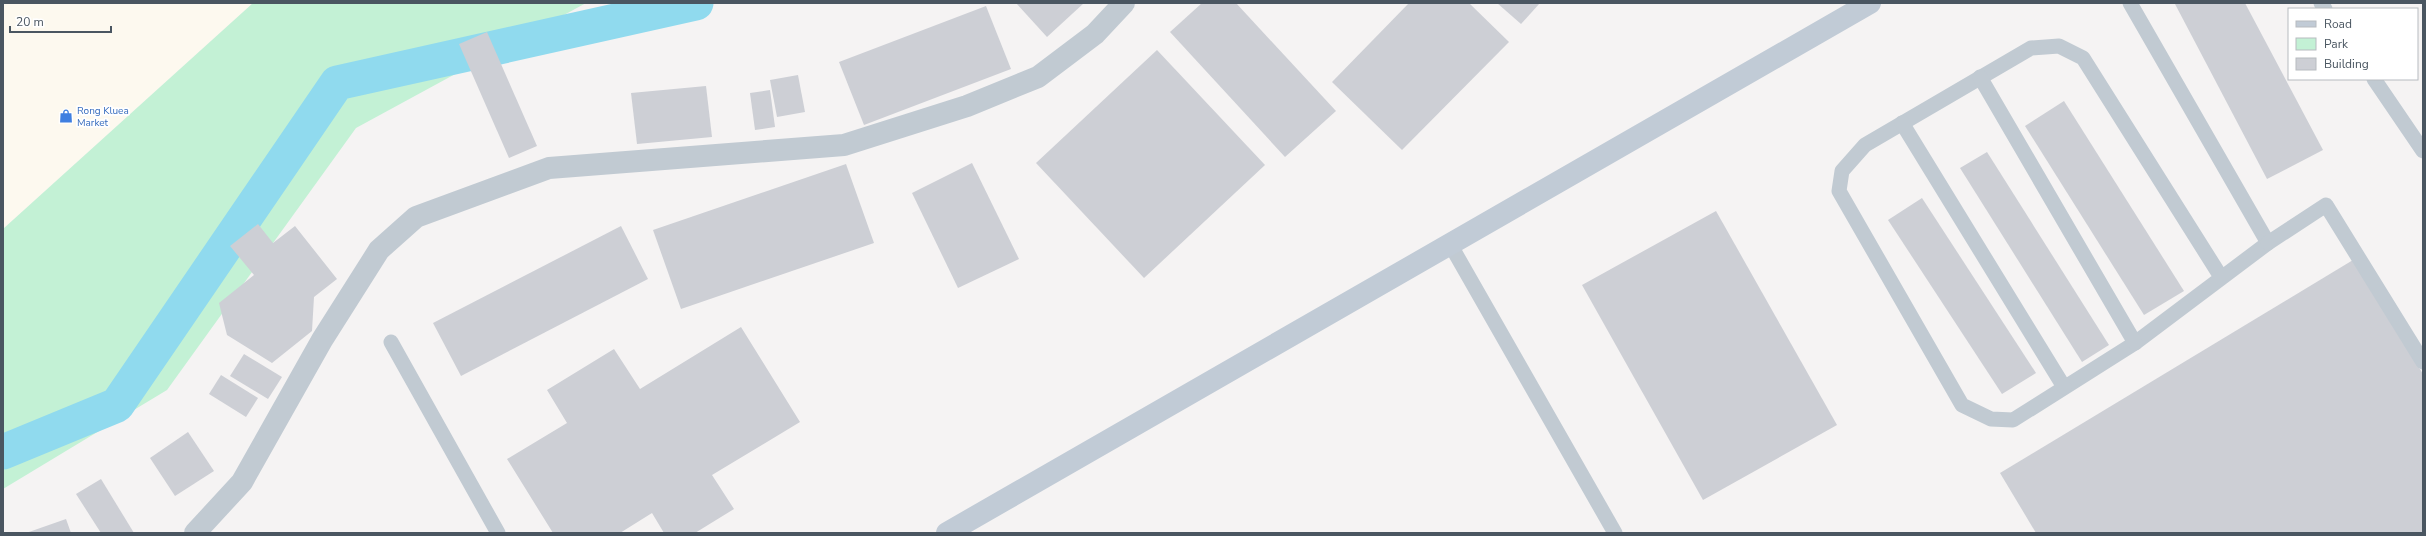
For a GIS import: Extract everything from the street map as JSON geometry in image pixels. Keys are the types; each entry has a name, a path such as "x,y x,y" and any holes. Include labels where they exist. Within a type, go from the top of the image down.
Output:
{"street":[{"path":"195,533 242,482 322,340 379,250 416,217 549,168 844,145 967,106 1038,77 1095,34 1124,3"},
{"path":"947,533 1870,3"}],"lane":[{"path":"2130,3 2268,243"},
{"path":"2221,276 2083,58 2059,46 2031,48 1980,77 1865,145 1842,171 1839,191 1962,404 1991,419 2013,420 2135,343 2221,276 2326,205 2423,362"},
{"path":"1980,77 2135,343"},
{"path":"2375,80 2423,151"},
{"path":"1902,123 2064,387"},
{"path":"1450,244 1615,533"},
{"path":"391,342 498,533"}],"shaded area":[{"name":"Rong Kluea Market","path":"3,3 253,3 3,229"}],"green space":[{"path":"253,3 586,3 356,128 167,390 3,489 3,229"}],"building":[{"path":"1016,3 1084,3 1047,37"},
{"path":"1202,3 1236,3 1336,111 1285,157 1170,32"},
{"path":"1409,3 1469,3 1509,42 1402,150 1332,82"},
{"path":"1497,3 1540,3 1521,24"},
{"path":"2245,3 2323,150 2267,179 2175,4"},
{"path":"986,6 1011,69 864,125 839,62"},
{"path":"487,32 537,146 509,158 459,44"},
{"path":"1157,50 1265,165 1144,278 1036,163"},
{"path":"798,75 805,112 777,117 770,80"},
{"path":"706,86 712,137 637,144 631,93"},
{"path":"770,90 775,127 755,130 750,93"},
{"path":"2064,101 2184,291 2144,315 2025,126"},
{"path":"1987,152 2109,345 2082,362 1960,168"},
{"path":"972,163 1019,259 958,288 912,193"},
{"path":"846,164 874,243 681,309 653,230"},
{"path":"1922,198 2036,373 2002,394 1888,220"},
{"path":"1716,211 1837,425 1703,500 1582,285"},
{"path":"258,224 273,243 295,226 337,279 314,297 312,331 272,363 227,335 219,303 254,275 230,246"},
{"path":"621,226 648,279 461,376 433,323"},
{"path":"2353,260 2423,374 2423,533 2036,533 2000,473"},
{"path":"741,327 800,422 712,475 734,509 695,533 664,533 652,513 620,533 553,533 507,459 567,423 547,390 614,349 640,389"},
{"path":"244,354 282,377 268,399 230,376"},
{"path":"221,375 258,398 246,417 209,394"},
{"path":"188,432 214,471 175,496 150,458"},
{"path":"101,479 134,533 101,533 76,494"},
{"path":"66,519 71,533 26,533"}],"waterway":[{"path":"3,452 117,405 337,83 696,3"}],"place":[{"name":"Rong Kluea Market","path":"66,116"}]}
